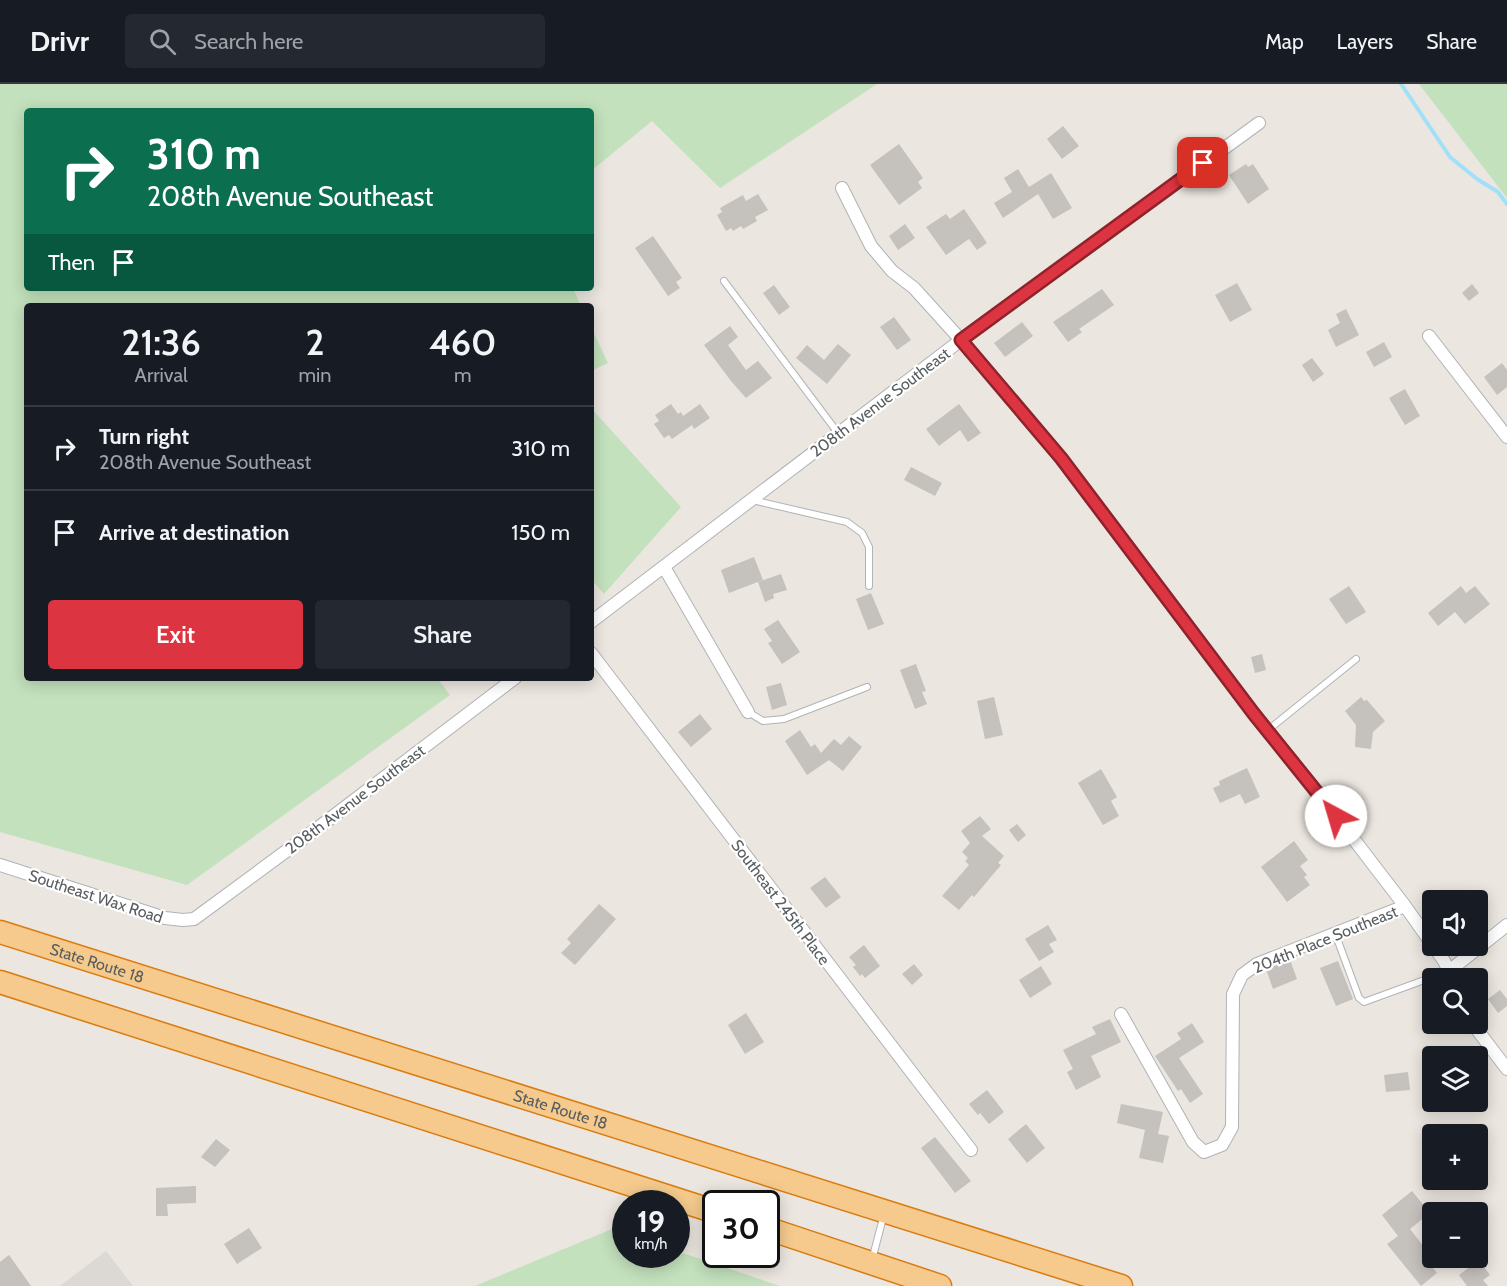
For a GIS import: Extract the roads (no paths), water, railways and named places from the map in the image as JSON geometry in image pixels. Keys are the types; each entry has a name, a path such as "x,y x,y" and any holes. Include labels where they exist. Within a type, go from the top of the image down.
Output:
{"highway":[{"name":"State Route 18","path":"0,932 1121,1286"},
{"path":"0,982 702,1208"},
{"path":"780,1233 940,1286"}],"street":[{"name":"208th Avenue Southeast","path":"594,620 961,340 1259,123"},
{"path":"842,188 871,246 892,271 914,288 961,340 1061,458 1267,730 1405,906 1445,968"},
{"path":"1429,336 1507,437"},
{"path":"664,567 748,712"},
{"name":"Southeast 245th Place","path":"594,657 971,1150"},
{"name":"208th Avenue Southeast","path":"194,919 511,681"},
{"name":"Southeast Wax Road","path":"0,865 165,918 194,919"},
{"name":"204th Place Southeast","path":"1121,1014 1193,1142 1204,1152 1222,1145 1232,1127 1233,994 1242,975 1257,964 1405,906"},
{"path":"1456,968 1507,925"},
{"path":"1480,1034 1507,1069"}],"lane":[{"path":"724,281 838,434"},
{"path":"751,500 847,522 862,533 869,547 868,586"},
{"path":"1267,730 1356,659"},
{"path":"748,712 763,721 784,719 867,687"},
{"path":"1335,933 1359,998 1364,1002 1422,983"},
{"path":"872,1263 885,1211"}],"waterway":[{"path":"1401,84 1450,157 1477,179 1498,192 1507,204"}]}
